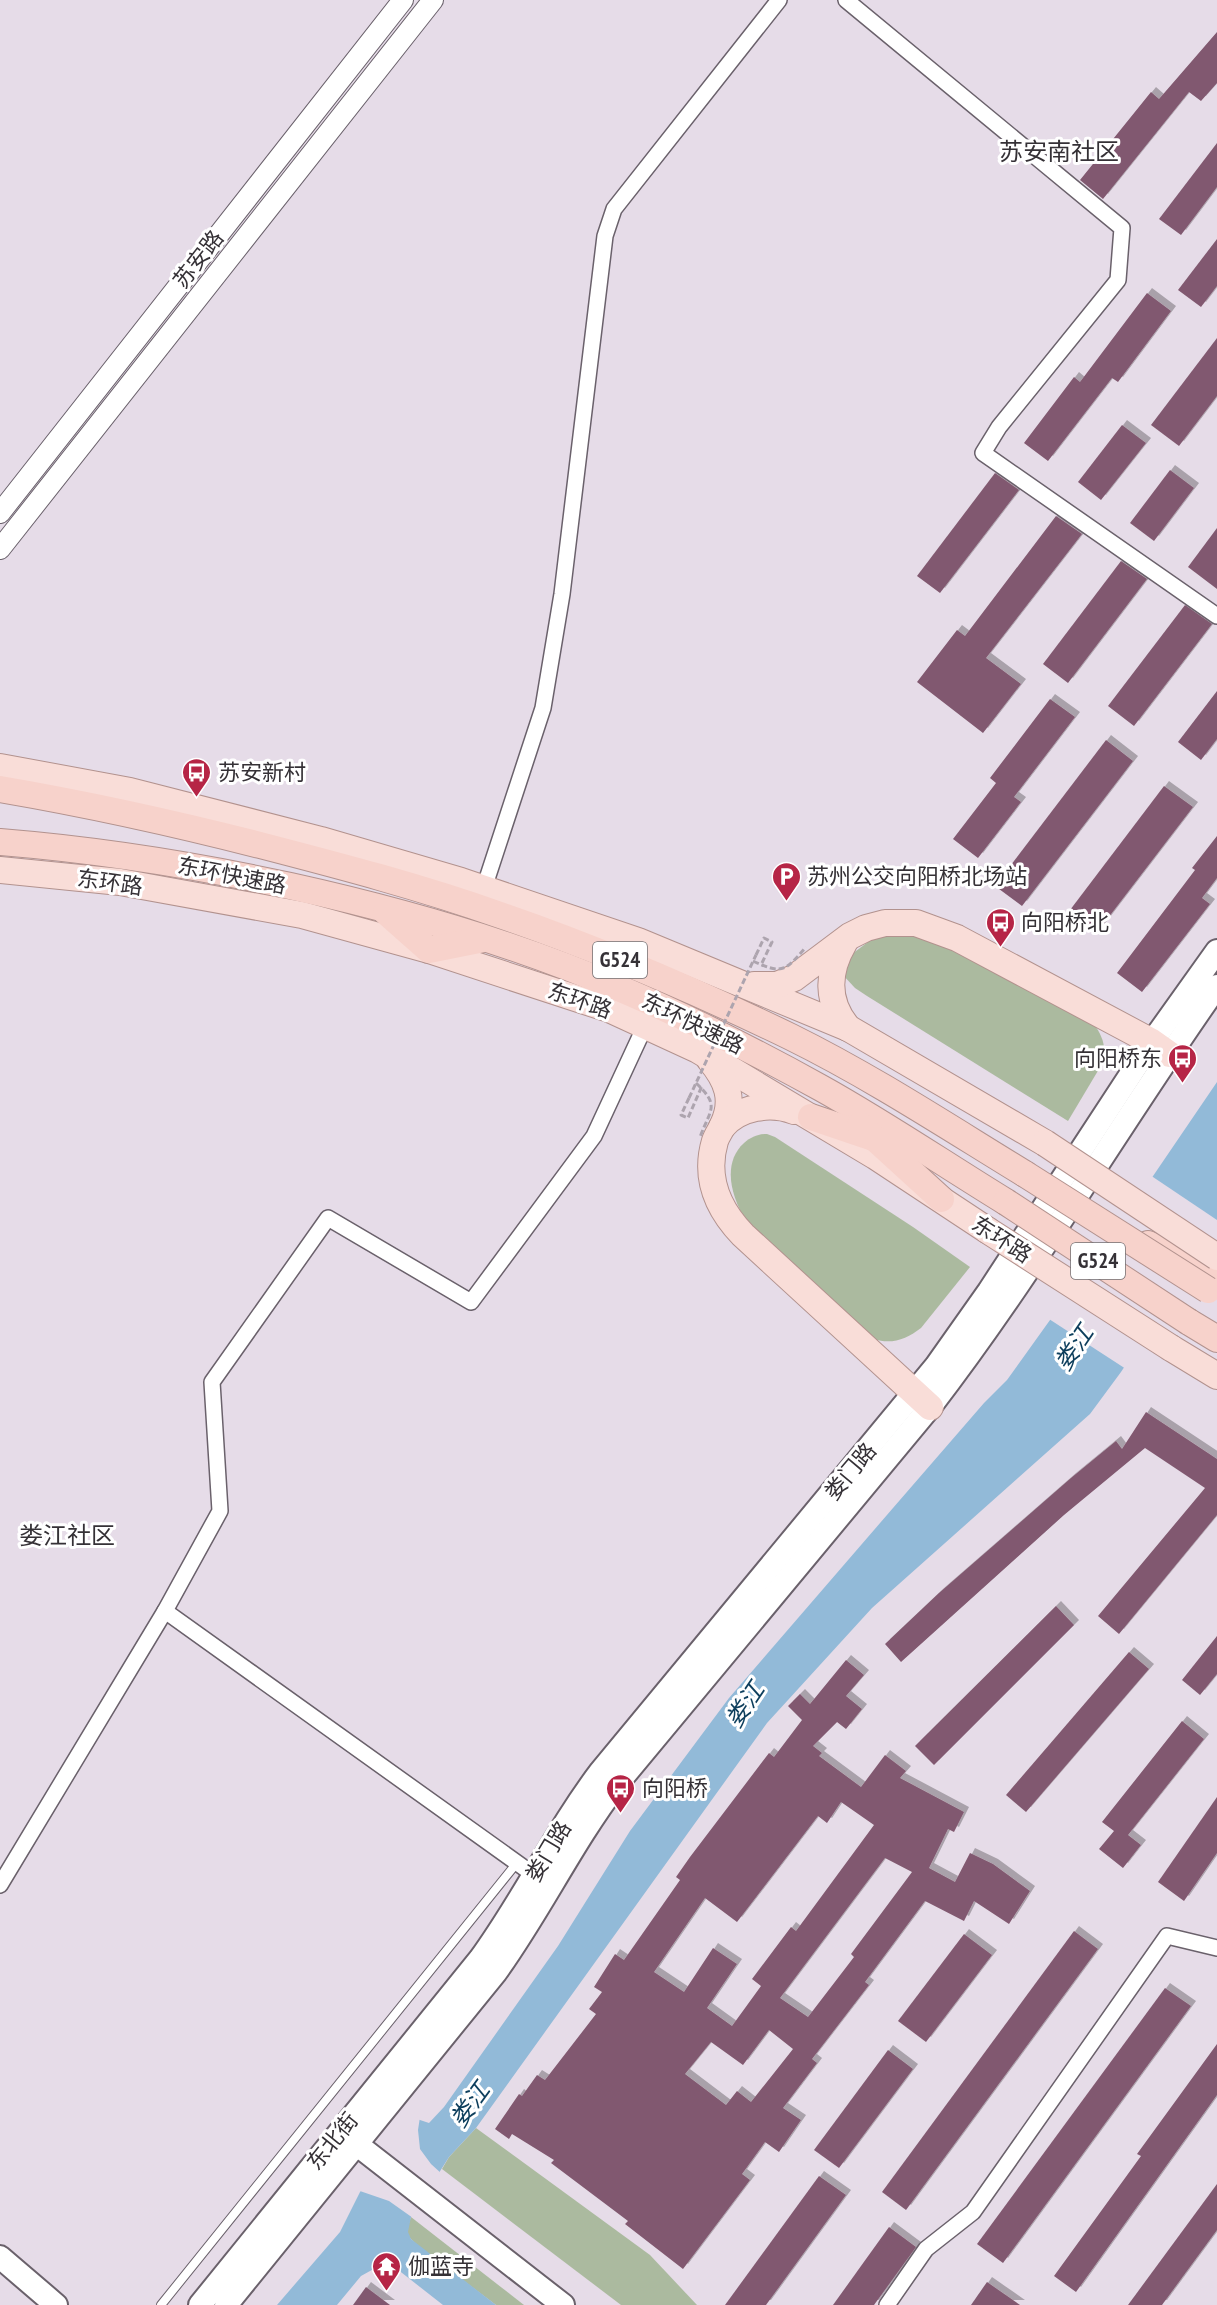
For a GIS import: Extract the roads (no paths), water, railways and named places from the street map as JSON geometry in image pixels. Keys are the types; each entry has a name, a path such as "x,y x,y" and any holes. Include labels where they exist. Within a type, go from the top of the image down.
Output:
{"highway":[{"name":"东环快速路","path":"0,789 125,813 391,880 497,914 589,948 752,1019 839,1062 1025,1174 1102,1224 1214,1287"},
{"name":"东环快速路","path":"0,842 110,853 216,870 379,906 488,939 577,971 643,999 821,1088 1006,1202 1217,1339"},
{"path":"379,906 429,950 488,939"},
{"path":"821,1088 941,1199"},
{"path":"811,1117 936,1159"}],"main road":[{"path":"0,767 130,791 321,840 484,888 638,940 749,972 1045,1143 1217,1257"},
{"name":"东环路","path":"0,870 120,882 302,915 429,950 609,1009 698,1050 811,1117 1217,1376"},
{"path":"749,972 770,986 785,982 805,971 861,930 885,923 904,922 930,927 957,938 1161,1048"},
{"path":"848,938 834,964 831,983 831,993 837,1012 848,1028"},
{"name":"娄门路","path":"473,1983 512,1949 534,1876 592,1819 617,1784 922,1400 996,1318 1161,1048 1217,951"},
{"name":"娄门路","path":"1161,1048 1217,986"},
{"path":"698,1050 717,1068 727,1086 729,1102 711,1132"},
{"path":"711,1132 740,1113 757,1108 780,1107 811,1117"},
{"path":"711,1132 716,1139 711,1172 717,1200 726,1216 743,1235 922,1400"},
{"name":"东北街","path":"200,2305 348,2138 473,1983"},
{"path":"348,2138 563,2305"},
{"name":"东北街","path":"226,2305 348,2138"},
{"path":"0,2257 56,2305"}],"street":[{"name":"苏安路","path":"0,513 403,0"},
{"name":"苏安路","path":"0,549 433,0"},
{"path":"484,888 543,708 562,594 605,236 614,209 779,0"},
{"path":"846,0 1122,228 1118,280 999,427 983,453 1217,616"},
{"path":"0,1885 165,1611 220,1510 212,1382 328,1218 471,1302 594,1136 645,1026"},
{"path":"165,1611 534,1876"},
{"path":"886,2305 926,2249 974,2212 1167,1936 1217,1948"}],"lane":[{"path":"161,2305 534,1876"}],"water":[{"name":"娄江","path":"1217,1082 1217,1227 1121,1372 1090,1414 872,1608 767,1723 476,2128 449,2157 411,2217 408,2232 411,2239 496,2305 443,2305 397,2269 379,2266 361,2276 337,2305 277,2305 340,2232 360,2192 417,2119 429,2123 444,2107 558,1946 630,1831 729,1698 984,1403 1007,1380 1151,1179"}],"place":[{"name":"苏安新村","path":"197,798"},
{"name":"苏州公交向阳桥北场站","path":"786,902"},
{"name":"向阳桥北","path":"1000,948"},
{"name":"向阳桥东","path":"1183,1084"},
{"name":"向阳桥","path":"621,1814"},
{"name":"伽蓝寺","path":"387,2292"}],"district":[{"name":"苏安南社区","path":"1059,152"},
{"name":"娄江社区","path":"67,1536"}]}
